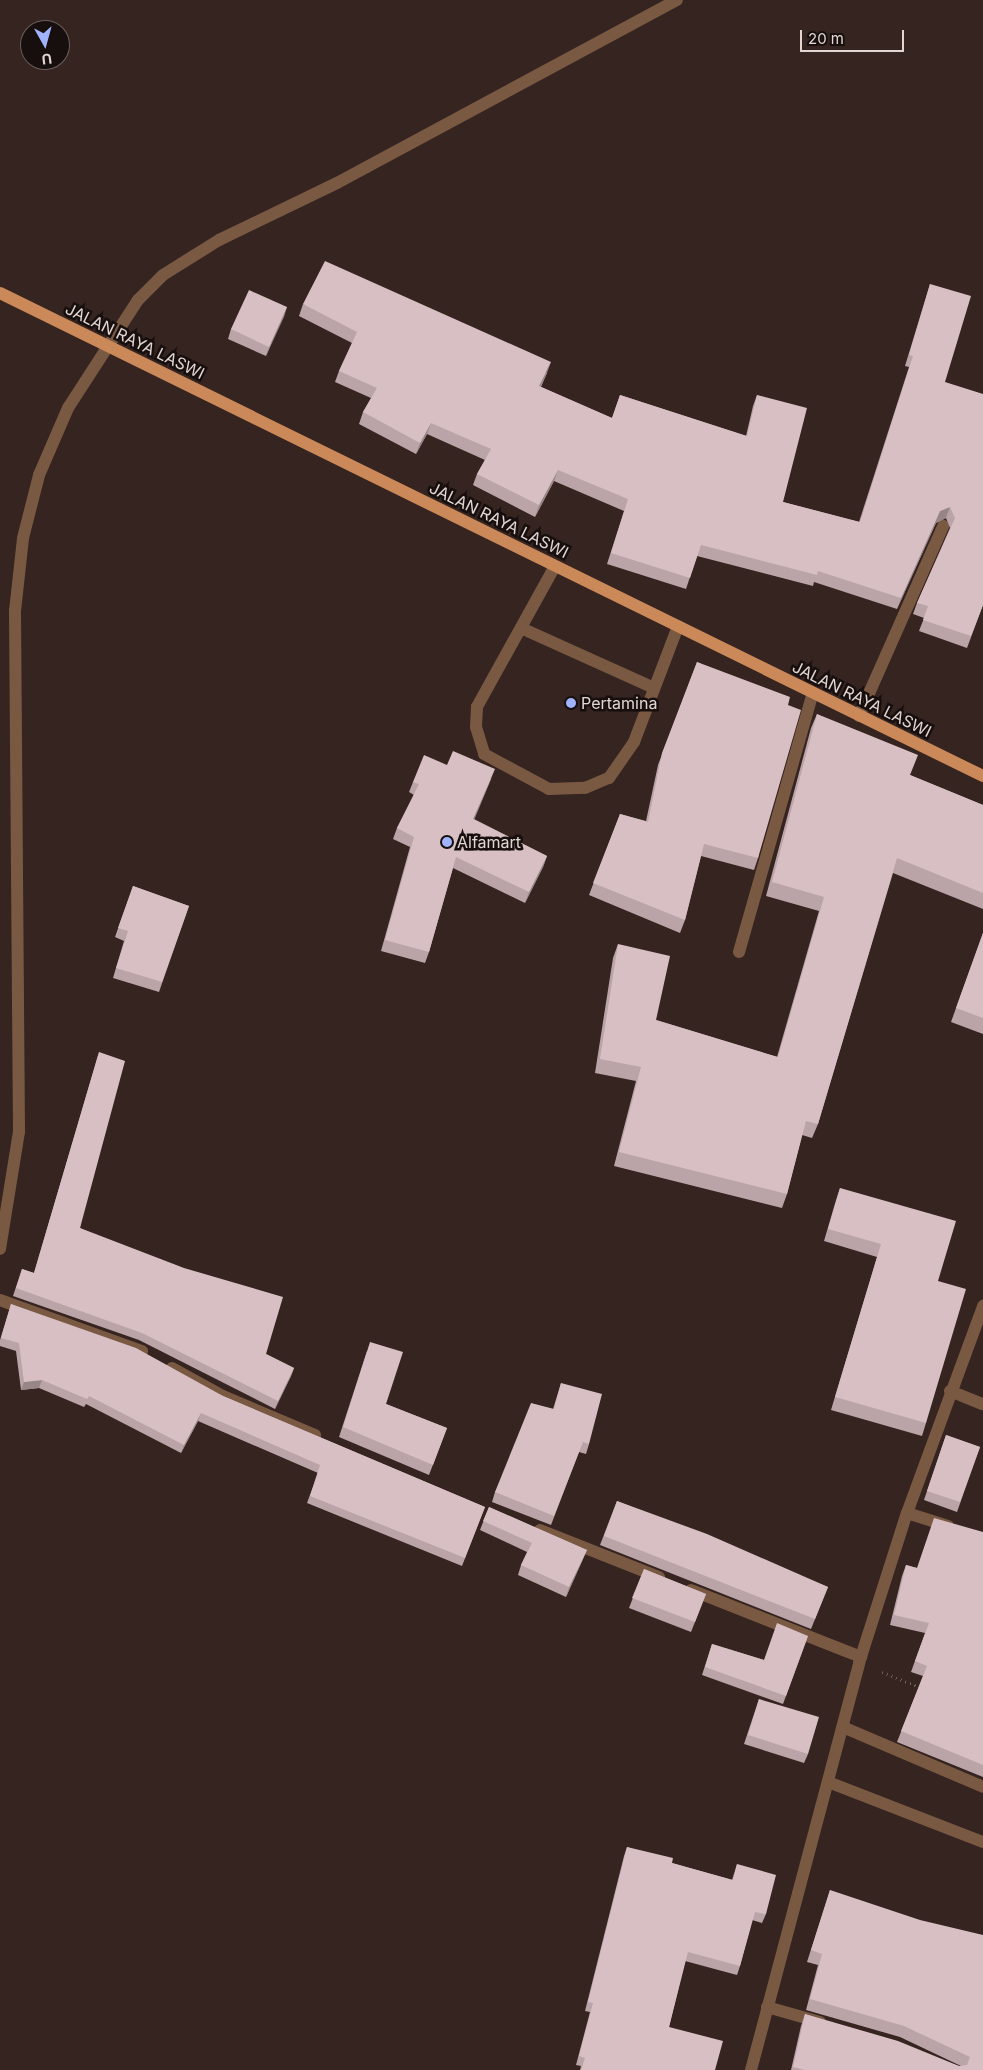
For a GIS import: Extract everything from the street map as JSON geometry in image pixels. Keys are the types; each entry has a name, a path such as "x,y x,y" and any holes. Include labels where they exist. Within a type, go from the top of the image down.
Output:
{"main road":[{"name":"JALAN RAYA LASWI","path":"0,293 983,776"}],"street":[{"path":"0,1248 19,1132 15,650 23,538 39,475 68,408 107,345 138,300 163,275 219,240 337,183 677,0"},
{"path":"859,716 943,526"},
{"path":"555,566 477,707 476,727 484,754 550,788 585,788 609,778 634,742 678,626"},
{"path":"521,628 654,688"},
{"path":"739,952 814,693"},
{"path":"0,1300 158,1360 223,1396 332,1442"},
{"path":"751,2070 828,1782 846,1728 860,1660 907,1513 950,1391 983,1306"},
{"path":"950,1391 983,1404"},
{"path":"907,1513 964,1530"},
{"path":"523,1523 860,1660"},
{"path":"846,1728 983,1788"},
{"path":"828,1782 983,1842"},
{"path":"767,2007 832,2026"}],"path":[{"path":"860,1660 930,1692"}],"building":[{"path":"325,261 551,362 539,386 612,418 620,395 747,436 757,395 807,408 783,502 860,522 913,356 909,355 930,284 971,296 945,382 983,394 983,605 971,636 923,620 928,606 917,603 955,518 950,507 940,511 901,598 818,571 817,575 701,545 690,578 611,553 628,499 558,470 539,505 477,474 491,449 431,423 420,443 363,412 377,388 339,371 357,332 303,304"},
{"path":"249,290 287,307 269,347 231,329"},
{"path":"697,662 790,697 788,705 801,710 758,858 704,844 685,920 593,883 620,814 648,822 662,753"},
{"path":"817,714 918,755 910,775 983,805 983,893 897,858 818,1124 806,1121 787,1194 619,1152 641,1067 600,1059 618,944 670,956 656,1020 778,1057 824,897 772,882"},
{"path":"453,751 495,769 473,819 547,856 529,892 456,857 429,952 385,940 414,837 397,828 419,784 413,782 424,755 447,765"},
{"path":"133,886 189,906 162,982 116,968 128,931 118,928"},
{"path":"983,933 983,1018 956,1008"},
{"path":"99,1052 125,1061 80,1228 184,1268 283,1297 266,1354 294,1368 278,1401 142,1333 16,1288 22,1269 34,1273"},
{"path":"840,1188 956,1221 938,1281 966,1289 926,1423 835,1397 881,1244 828,1229"},
{"path":"11,1304 136,1348 223,1396 485,1507 465,1558 310,1496 320,1465 201,1413 184,1445 89,1396 87,1399 42,1380 24,1382 19,1343 1,1338"},
{"path":"370,1342 403,1352 386,1404 447,1428 433,1465 343,1427"},
{"path":"561,1383 602,1394 589,1444 583,1442 554,1516 495,1492 531,1403 554,1409"},
{"path":"946,1435 980,1447 960,1502 927,1491"},
{"path":"617,1501 707,1534 828,1587 815,1619 604,1536"},
{"path":"489,1507 587,1550 569,1587 521,1565 532,1543 483,1521"},
{"path":"934,1518 983,1532 983,1765 901,1731 927,1666 915,1661 929,1623 894,1615 906,1565 917,1568"},
{"path":"644,1569 706,1594 695,1622 632,1598"},
{"path":"777,1623 808,1636 786,1696 705,1667 712,1644 764,1660"},
{"path":"759,1699 819,1717 808,1754 748,1735"},
{"path":"627,1847 673,1858 672,1863 733,1880 737,1864 776,1875 766,1914 755,1912 740,1966 688,1952 669,2027 723,2041 715,2070 581,2070 585,2058 579,2056 593,2003 588,2002"},
{"path":"830,1890 920,1920 983,1935 983,2070 805,2070 793,2067 805,2014 898,2041 959,2066 967,2065 970,2057 904,2026 810,1999 822,1954 811,1950"}],"place":[{"name":"Pertamina","path":"571,703"},
{"name":"Alfamart","path":"447,842"}]}
